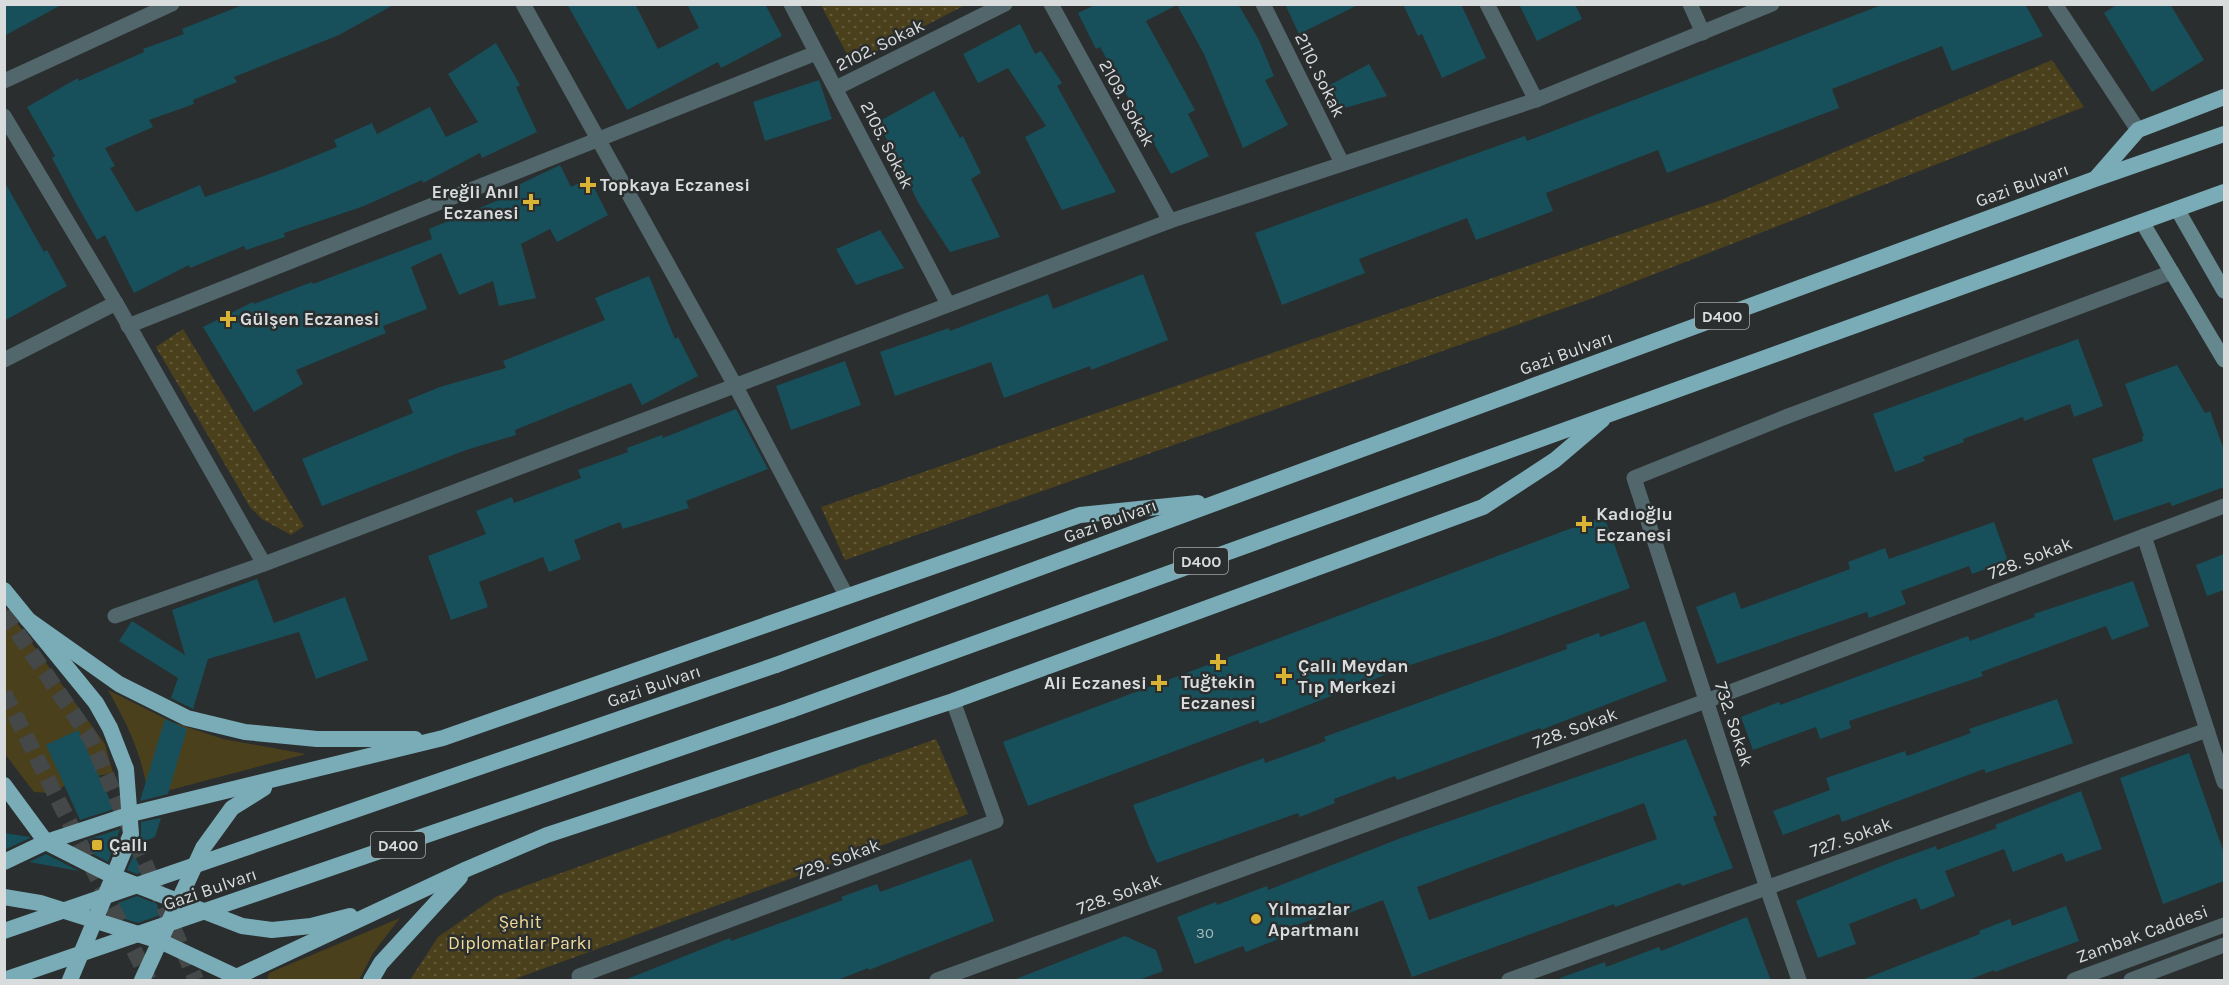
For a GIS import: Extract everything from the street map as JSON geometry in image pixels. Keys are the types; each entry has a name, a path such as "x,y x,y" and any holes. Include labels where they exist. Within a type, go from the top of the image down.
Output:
{"highway":[{"path":"2095,179 2138,130 2224,97"},
{"name":"Gazi Bulvarı","path":"4,931 776,665 2095,179 2224,134"},
{"name":"Gazi Bulvarı","path":"4,980 790,710 2224,192"},
{"path":"4,897 40,903 160,940 238,979 383,908 547,835 953,701 1483,507 1555,460 1612,412"},
{"path":"4,862 46,842 131,814 443,738 846,595 1080,515 1221,501"},
{"path":"4,590 96,703 110,728 126,769 131,834 70,981"},
{"path":"27,619 119,684 187,718 245,732 317,740 443,738"},
{"path":"142,981 203,848 232,808 278,780"},
{"path":"4,785 46,842 113,876 242,926 272,930 311,926 383,908"},
{"path":"371,981 381,963 414,924 467,869"}],"main road":[{"path":"2177,209 2224,291"},
{"path":"2142,222 2224,360"}],"street":[{"path":"4,81 172,4"},
{"path":"523,4 736,387 846,595"},
{"name":"2105. Sokak","path":"791,4 948,304"},
{"name":"2102. Sokak","path":"836,88 1005,4"},
{"name":"2109. Sokak","path":"1051,4 1170,221"},
{"name":"2110. Sokak","path":"1263,4 1342,164"},
{"path":"1487,4 1536,100"},
{"path":"1689,4 1703,33"},
{"path":"115,616 264,564 1170,221 1536,100 1772,4"},
{"path":"2055,4 2138,130"},
{"path":"128,326 816,53"},
{"path":"4,116 116,303 264,564"},
{"name":"732. Sokak","path":"1799,981 1634,478 1788,416 2172,272"},
{"path":"4,360 116,303"},
{"name":"728. Sokak","path":"937,981 1706,701 2224,506"},
{"path":"2144,536 2224,782"},
{"name":"729. Sokak","path":"575,979 996,821 953,701"},
{"name":"727. Sokak","path":"1509,981 2207,730"},
{"name":"Zambak Caddesi","path":"2074,981 2224,925"},
{"path":"2131,981 2224,945"}],"green space":[{"path":"821,5 965,5 852,64"},
{"path":"2052,60 2084,107 1585,301 845,560 821,507 1721,200"},
{"path":"183,329 304,526 291,535 262,519 250,507 156,347"},
{"path":"4,605 105,744 113,773 76,780 51,793 34,792 5,754"},
{"path":"108,690 172,722 223,739 306,754 170,790 147,789 141,762 132,738"},
{"name":"Şehit Diplomatlar Parkı","path":"936,739 968,814 512,980 410,980 438,937 497,896"},
{"path":"400,918 373,953 359,980 267,980 269,973"}],"building":[{"path":"4,4 63,4 4,36"},
{"path":"245,4 395,4 339,35 234,77 237,82 193,100 194,104 149,120 153,127 105,148 115,166 110,168 136,212 200,185 205,197 337,147 334,140 372,123 377,134 430,107 446,137 478,122 448,74 496,43 520,85 516,87 537,132 482,158 480,153 423,183 422,180 364,206 284,233 285,237 246,250 244,246 190,268 189,265 134,293 105,235 97,240 52,158 55,156 27,107 78,78 79,81 144,52 143,49 184,34 182,29"},
{"path":"567,4 635,4 658,49 699,28 687,4 765,4 782,36 721,68 718,62 627,110"},
{"path":"1097,4 1238,4 1259,40 1274,76 1265,80 1288,125 1243,148 1204,54 1177,5 1146,21 1195,110 1188,114 1209,156 1171,174 1100,47 1096,49 1078,13"},
{"path":"1285,4 1360,4 1299,34"},
{"path":"1403,4 1461,4 1486,58 1442,78 1422,34 1418,36"},
{"path":"1519,4 1575,4 1582,19 1537,41"},
{"path":"1884,4 2025,4 2043,36 1952,71 1942,46 1832,89 1839,108 1667,173 1658,150 1546,193 1553,211 1476,240 1467,218 1359,259 1365,273 1282,305 1255,233 1525,136 1527,141"},
{"path":"2118,4 2170,4 2204,60 2152,92 2104,13"},
{"path":"1020,24 1035,54 1041,51 1062,83 1057,86 1116,192 1062,210 1025,137 1046,126 1008,68 978,83 963,54"},
{"path":"1369,64 1387,96 1341,109 1328,86"},
{"path":"819,80 832,119 765,141 753,102"},
{"path":"934,91 960,138 963,136 981,173 971,179 1000,237 950,252 919,204 878,122"},
{"path":"560,165 571,187 589,178 608,215 557,242 550,229 521,244 536,298 499,306 493,281 459,295 441,253 411,267 427,309 383,326 386,333 296,370 303,384 254,412 203,327 253,302 254,304 312,282 313,284 432,239 429,229 513,194 510,189"},
{"path":"4,181 44,252 47,250 67,286 4,321"},
{"path":"880,230 904,268 856,285 836,249"},
{"path":"1143,274 1168,340 1091,370 1090,366 1004,398 991,362 895,396 880,352 949,328 950,331 1048,294 1053,309"},
{"path":"649,276 675,339 678,337 698,376 642,405 631,383 515,430 516,435 466,450 322,506 302,459 413,413 408,400 440,387 506,368 503,361 605,320 595,298"},
{"path":"2078,339 2103,406 2074,417 2070,404 2024,421 2023,417 1963,439 1964,442 1923,457 1925,461 1895,472 1873,414"},
{"path":"845,361 861,405 791,430 776,386"},
{"path":"2177,365 2205,413 2210,411 2224,450 2224,487 2172,506 2170,502 2114,521 2092,459 2143,441 2142,436 2144,436 2125,384"},
{"path":"736,409 768,469 686,501 689,508 623,529 620,522 574,540 581,559 549,572 543,557 479,582 488,607 451,620 428,556 486,534 476,511 512,497 514,503 581,478 578,470 628,452 627,448 662,435 663,438"},
{"path":"1604,516 1630,588 1493,638 1410,665 1260,724 1258,720 1028,806 1003,742"},
{"path":"1994,522 2008,561 1972,574 1969,566 1901,591 1906,604 1869,618 1867,612 1717,664 1696,607 1735,592 1741,609 1850,569 1848,562 1885,548 1889,559"},
{"path":"2224,554 2224,590 2207,596 2196,565"},
{"path":"257,579 274,623 345,597 368,660 316,679 299,632 208,659 193,709 171,698 178,678 119,641 132,621 185,655 172,610"},
{"path":"2133,581 2149,626 2112,640 2106,626 1981,672 1983,676 1849,721 1851,728 1820,739 1816,727 1753,750 1741,717 1779,702 1780,705 1968,636 1970,641 2035,617 2034,614"},
{"path":"1645,621 1667,681 1541,730 1540,728 1397,780 1395,776 1334,799 1335,803 1300,817 1298,813 1157,863 1133,805 1264,758 1265,763 1326,741 1324,737 1567,649 1566,645 1599,633 1600,637"},
{"path":"2057,699 2073,743 1986,773 1984,769 1842,822 1839,814 1783,835 1773,811 1830,790 1826,778 1905,751 1907,756 1971,733 1969,729"},
{"path":"165,719 187,729 168,794 140,801"},
{"path":"78,730 114,809 80,820 46,745"},
{"path":"1686,739 1717,815 1713,817 1733,868 1682,886 1680,883 1615,907 1614,904 1412,977 1383,900 1339,917 1337,910 1284,930 1286,936 1246,952 1243,946 1195,964 1177,917 1267,886 1268,890 1401,838","holes":["1644,803 1657,839 1429,920 1417,887"]},
{"path":"2189,753 2224,853 2224,881 2163,904 2120,778"},
{"path":"2081,791 2102,849 2066,862 2062,853 2013,872 2004,849 1945,871 1955,896 1921,910 1916,898 1849,924 1856,944 1818,958 1796,901 1889,863 1936,846 1937,850 1997,828 1995,825"},
{"path":"161,818 155,837 138,844 141,822"},
{"path":"120,829 108,862 78,846 94,849 89,839"},
{"path":"4,833 30,837 30,838 4,850"},
{"path":"46,854 79,871 29,862"},
{"path":"134,854 142,872 137,874 127,870"},
{"path":"971,859 994,921 869,970 868,968 835,981 622,981 730,938 731,941 843,900 841,897 877,884 880,892"},
{"path":"137,896 157,904 160,915 138,923 125,919 118,903"},
{"path":"2066,906 2079,941 1995,972 1994,970 1966,981 1859,981 1980,934 1979,931 2010,919 2012,926"},
{"path":"1747,917 1771,981 1561,981 1560,978 1605,962 1606,967 1659,947 1661,951"},
{"path":"1125,936 1156,950 1163,971 1136,981 1011,981"}],"tunnel":[{"path":"4,613 90,738 196,980"},
{"path":"4,693 149,980"}],"place":[{"name":"Topkaya Eczanesi","path":"588,185"},
{"name":"Ereğli Anıl Eczanesi","path":"531,202"},
{"name":"Gülşen Eczanesi","path":"228,319"},
{"name":"Kadıoğlu Eczanesi","path":"1584,524"},
{"name":"Tuğtekin Eczanesi","path":"1218,662"},
{"name":"Çallı Meydan Tıp Merkezi","path":"1284,676"},
{"name":"Ali Eczanesi","path":"1159,683"},
{"name":"Çallı","path":"97,845"},
{"name":"Yılmazlar Apartmanı","path":"1256,919"}]}
